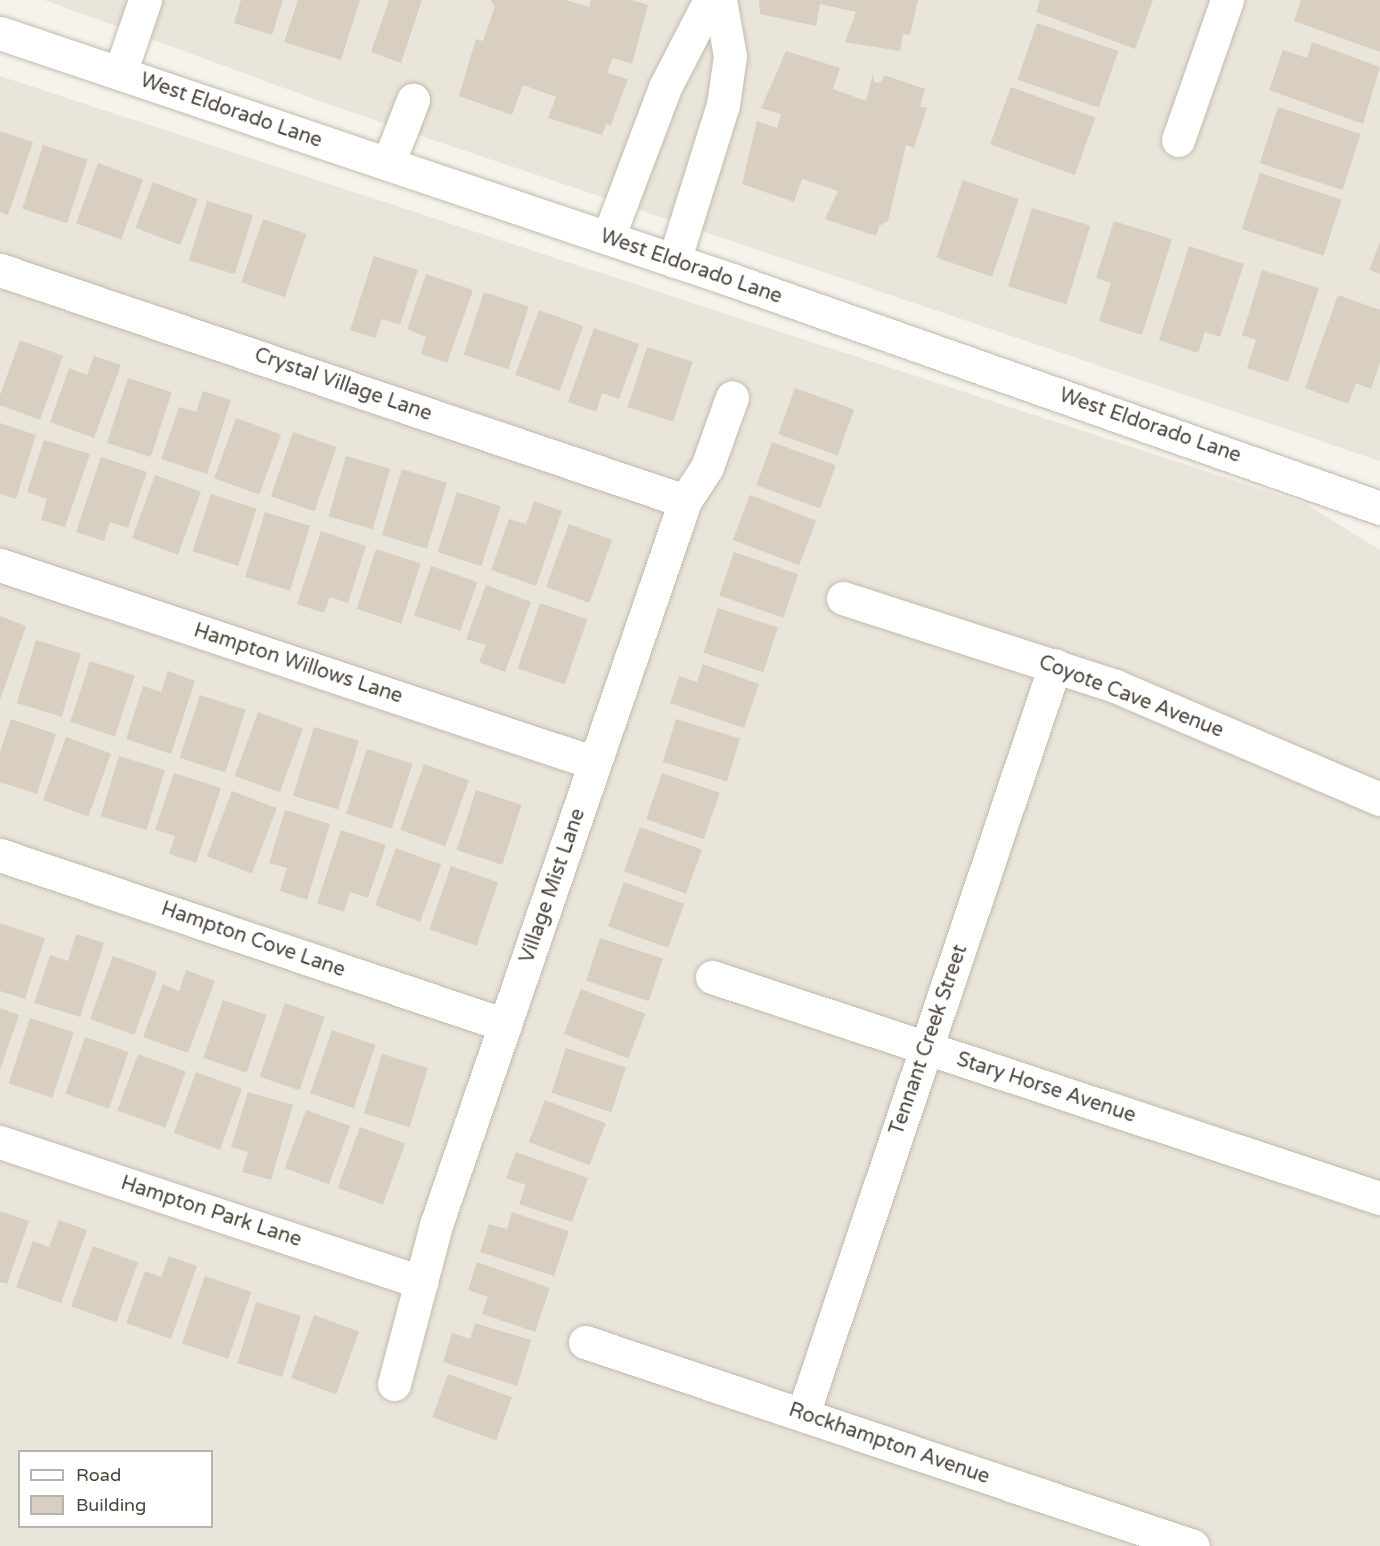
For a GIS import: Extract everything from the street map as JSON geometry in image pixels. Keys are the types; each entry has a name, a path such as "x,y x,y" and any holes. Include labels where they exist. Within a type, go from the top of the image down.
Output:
{"street":[{"path":"120,73 145,0"},
{"path":"608,238 665,87 710,0"},
{"path":"674,261 723,105 729,56 720,0"},
{"path":"1178,140 1227,0"},
{"name":"West Eldorado Lane","path":"0,33 608,238 1380,508"},
{"path":"388,164 413,100"},
{"name":"Crystal Village Lane","path":"0,270 685,501"},
{"name":"Village Mist Lane","path":"394,1384 421,1282 505,1025 685,501 707,467 732,397"},
{"name":"Hampton Willows Lane","path":"0,565 596,763"},
{"name":"Coyote Cave Avenue","path":"843,598 1055,665 1380,799"},
{"name":"Tennant Creek Street","path":"803,1414 1055,665"},
{"name":"Hampton Cove Lane","path":"0,855 505,1025"},
{"name":"Stary Horse Avenue","path":"712,978 1380,1198"},
{"name":"Hampton Park Lane","path":"0,1142 421,1282"},
{"name":"Rockhampton Avenue","path":"585,1342 1193,1546"}],"shaded area":[{"path":"44,0 1380,0 1380,461 339,108"},
{"path":"0,76 1306,504 1380,550 1380,1546 0,1546"}],"building":[{"path":"241,0 283,0 272,35 234,23"},
{"path":"298,0 360,0 341,60 284,42"},
{"path":"389,0 422,0 401,63 371,52"},
{"path":"490,0 566,0 589,7 591,0 632,0 648,5 632,64 613,58 607,73 628,79 611,125 606,124 602,135 548,118 556,97 523,85 512,115 459,96 476,39 483,41 495,6"},
{"path":"759,0 918,0 910,35 903,34 900,51 845,42 856,12 820,4 816,26 760,14"},
{"path":"1040,0 1153,0 1135,49 1036,12"},
{"path":"1301,0 1380,0 1380,52 1294,21"},
{"path":"1037,23 1118,51 1099,108 1017,80"},
{"path":"1312,42 1380,67 1363,124 1269,90 1283,50 1307,58"},
{"path":"786,51 840,68 833,89 866,101 873,73 874,82 881,83 884,75 925,89 920,106 927,108 914,148 906,145 888,221 879,226 876,236 825,219 838,191 802,179 794,202 742,184 757,121 777,128 781,114 761,108"},
{"path":"1011,87 1096,118 1075,175 990,144"},
{"path":"1278,107 1361,134 1343,190 1260,163"},
{"path":"0,131 33,142 8,215 0,212"},
{"path":"43,145 88,160 67,223 22,209"},
{"path":"98,163 143,179 121,240 76,223"},
{"path":"1260,173 1342,200 1324,256 1242,229"},
{"path":"963,180 1019,199 992,277 936,258"},
{"path":"153,182 198,199 180,245 135,228"},
{"path":"207,201 253,215 235,274 189,260"},
{"path":"1032,208 1090,226 1066,304 1008,286"},
{"path":"263,219 306,234 285,297 241,282"},
{"path":"1114,221 1172,239 1142,335 1099,321 1111,283 1096,278"},
{"path":"1380,242 1380,274 1369,270"},
{"path":"1189,246 1244,264 1220,337 1205,332 1198,353 1159,340"},
{"path":"374,256 418,270 400,325 382,319 375,338 350,330"},
{"path":"1262,270 1319,288 1288,382 1247,368 1256,340 1242,335"},
{"path":"426,274 473,290 447,363 421,354 426,337 407,329"},
{"path":"484,292 529,307 508,369 464,355"},
{"path":"1338,295 1380,310 1380,362 1371,389 1356,383 1348,404 1305,388"},
{"path":"539,310 583,326 560,391 515,375"},
{"path":"594,328 639,344 619,399 602,393 596,412 568,402"},
{"path":"20,340 63,356 40,420 0,405 0,395"},
{"path":"647,347 693,362 673,422 628,407"},
{"path":"94,356 121,365 94,438 50,422 69,368 87,375"},
{"path":"128,378 172,392 151,457 107,443"},
{"path":"795,388 854,410 837,456 778,434"},
{"path":"203,391 231,400 207,474 161,459 179,407 196,412"},
{"path":"236,418 281,434 259,495 214,478"},
{"path":"0,423 36,435 16,499 0,494"},
{"path":"293,432 336,447 314,511 271,496"},
{"path":"44,440 90,454 65,527 41,520 47,499 27,492"},
{"path":"772,442 836,465 820,508 756,485"},
{"path":"346,456 390,469 373,529 329,517"},
{"path":"101,457 147,472 128,528 110,522 104,541 76,532"},
{"path":"402,469 447,483 427,549 382,535"},
{"path":"155,475 201,492 178,555 132,538"},
{"path":"457,492 501,506 481,566 438,552"},
{"path":"211,494 257,509 238,566 192,551"},
{"path":"750,495 816,520 799,565 733,540"},
{"path":"534,501 562,511 536,586 491,570 509,519 526,524"},
{"path":"265,512 310,526 290,591 245,577"},
{"path":"569,524 612,540 589,603 546,587"},
{"path":"321,531 366,546 348,603 330,597 324,613 297,604"},
{"path":"376,549 421,564 401,623 357,609"},
{"path":"734,552 798,574 783,618 719,595"},
{"path":"431,566 477,582 460,631 414,615"},
{"path":"486,585 531,602 505,672 479,662 486,645 466,639"},
{"path":"540,603 587,619 565,685 518,668"},
{"path":"718,608 778,627 763,672 703,653"},
{"path":"0,616 26,626 0,700"},
{"path":"36,640 81,654 62,717 17,703"},
{"path":"90,661 135,676 115,736 70,722"},
{"path":"703,664 759,684 744,728 670,703 679,676 697,682"},
{"path":"168,671 195,681 171,754 126,739 143,686 161,692"},
{"path":"200,695 246,710 225,773 180,758"},
{"path":"258,712 303,728 280,792 235,776"},
{"path":"11,719 56,734 37,794 0,782 0,752"},
{"path":"676,719 740,739 727,782 663,762"},
{"path":"314,727 359,741 338,810 293,796"},
{"path":"66,737 111,753 88,816 43,800"},
{"path":"367,749 413,764 392,829 346,814"},
{"path":"119,756 165,770 146,830 101,816"},
{"path":"424,764 469,780 445,846 400,830"},
{"path":"174,773 221,788 196,863 169,854 175,836 155,830"},
{"path":"662,773 720,793 704,839 646,819"},
{"path":"476,790 522,805 502,865 457,850"},
{"path":"232,791 277,808 252,874 207,856"},
{"path":"285,810 330,824 307,900 280,891 287,868 269,863"},
{"path":"640,827 702,850 686,894 624,871"},
{"path":"341,830 386,845 368,898 350,892 344,912 317,903"},
{"path":"396,848 441,864 420,922 375,905"},
{"path":"451,866 498,882 476,946 429,929"},
{"path":"624,882 684,904 668,948 608,926"},
{"path":"0,923 45,938 25,999 0,991"},
{"path":"76,934 104,943 80,1017 34,1003 50,955 68,961"},
{"path":"600,938 663,958 649,1001 586,981"},
{"path":"113,956 157,972 134,1035 90,1019"},
{"path":"186,970 215,981 188,1053 143,1037 163,984 179,991"},
{"path":"581,989 645,1014 628,1059 564,1034"},
{"path":"223,1000 266,1015 247,1073 203,1058"},
{"path":"285,1003 325,1017 299,1090 260,1077"},
{"path":"0,1008 19,1015 0,1070"},
{"path":"30,1018 74,1032 52,1098 9,1084"},
{"path":"332,1030 375,1045 354,1108 310,1093"},
{"path":"85,1037 128,1052 109,1109 65,1094"},
{"path":"566,1048 626,1067 611,1112 551,1093"},
{"path":"138,1054 186,1071 165,1128 117,1110"},
{"path":"382,1054 428,1068 410,1127 364,1113"},
{"path":"196,1072 242,1089 220,1150 174,1133"},
{"path":"248,1092 293,1105 271,1180 242,1172 248,1152 231,1147"},
{"path":"545,1100 606,1123 590,1165 529,1142"},
{"path":"306,1110 350,1126 329,1184 285,1168"},
{"path":"360,1127 405,1143 383,1204 338,1188"},
{"path":"516,1152 588,1178 572,1222 519,1204 526,1185 506,1178"},
{"path":"0,1211 29,1221 7,1284 0,1282"},
{"path":"512,1212 569,1231 554,1276 480,1252 489,1224 507,1229"},
{"path":"59,1220 87,1230 61,1303 16,1287 33,1241 49,1247"},
{"path":"93,1246 138,1262 116,1323 71,1306"},
{"path":"169,1256 197,1266 171,1339 126,1323 145,1271 161,1277"},
{"path":"477,1262 550,1288 535,1332 482,1314 488,1297 468,1290"},
{"path":"205,1276 251,1292 228,1359 182,1343"},
{"path":"256,1302 301,1316 282,1377 237,1363"},
{"path":"314,1315 359,1331 336,1394 291,1378"},
{"path":"475,1323 531,1340 517,1386 443,1362 452,1333 470,1339"},
{"path":"448,1374 512,1397 496,1440 432,1417"}]}
